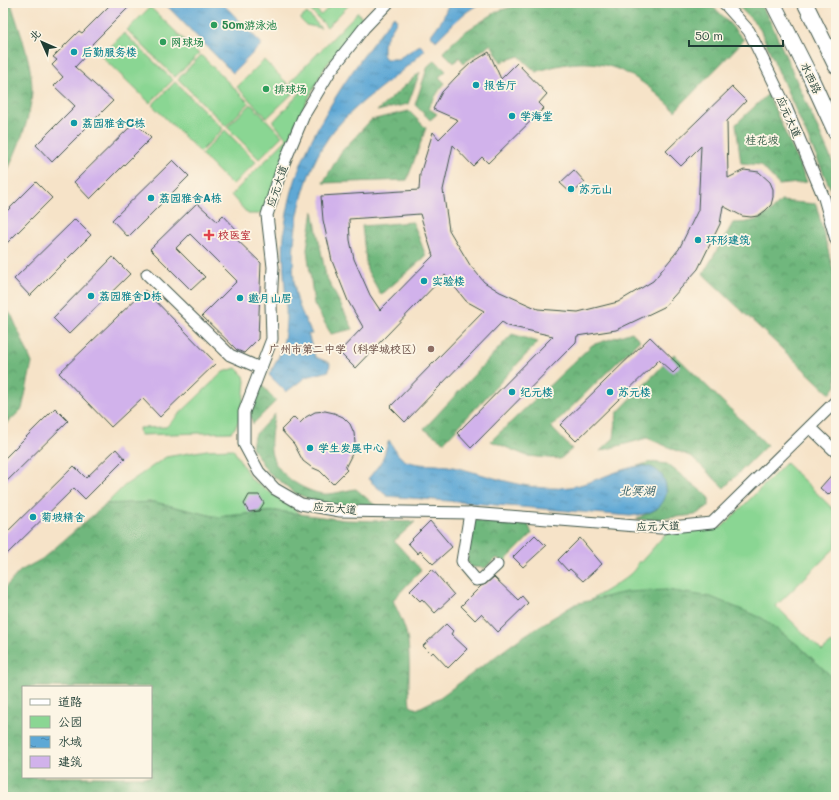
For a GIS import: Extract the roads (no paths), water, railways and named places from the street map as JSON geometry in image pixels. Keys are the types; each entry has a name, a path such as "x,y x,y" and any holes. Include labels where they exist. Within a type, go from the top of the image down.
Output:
{"main road":[{"name":"水西路","path":"773,3 810,76 836,133"},
{"path":"805,3 836,66"}],"street":[{"name":"应元大道","path":"388,3 364,28 331,70 304,115 282,168 267,215 273,267 271,304 272,339 244,412 244,444 259,472 275,489 301,504 320,509 470,513 661,528 712,523 836,401"},
{"name":"应元大道","path":"724,3 750,31 786,106 824,198 836,240"},
{"path":"147,274 230,355 260,368"},
{"path":"810,427 836,452"},
{"path":"470,513 462,555 465,567 476,580 482,579 497,565"}],"water":[{"name":"50m游泳池","path":"170,3 222,3 262,44 233,73 167,6"},
{"path":"449,3 481,3 463,15 436,41 431,35 442,20"},
{"path":"394,16 397,20 383,44 383,55 386,59 398,59 420,45 425,50 355,108 344,119 334,130 313,164 300,206 296,227 293,270 296,295 312,334 308,334 315,357 330,363 329,371 306,377 286,392 269,375 279,356 286,328 283,250 284,236 287,214 298,171 306,151 326,112 355,68"},
{"name":"北冥湖","path":"389,440 398,454 403,459 411,463 448,466 508,482 539,487 570,487 628,468 645,466 653,468 663,477 666,484 665,498 662,504 653,511 630,516 387,496 368,479 382,461"}],"place":[{"name":"50m游泳池","path":"214,25"},
{"name":"网球场","path":"163,42"},
{"name":"后勤服务楼","path":"74,52"},
{"name":"报告厅","path":"476,85"},
{"name":"排球场","path":"266,89"},
{"name":"学海堂","path":"512,116"},
{"name":"荔园雅舍C栋","path":"74,123"},
{"name":"苏元山","path":"571,189"},
{"name":"荔园雅舍A栋","path":"151,198"},
{"name":"校医室","path":"209,235"},
{"name":"环形建筑","path":"698,240"},
{"name":"实验楼","path":"424,281"},
{"name":"荔园雅舍D栋","path":"91,296"},
{"name":"邀月山居","path":"240,298"},
{"name":"广州市第二中学（科学城校区）","path":"431,349"},
{"name":"纪元楼","path":"512,392"},
{"name":"苏元楼","path":"610,392"},
{"name":"学生发展中心","path":"310,448"},
{"name":"菊坡精舍","path":"33,517"}],"park label":[{"name":"桂花坡","path":"762,140"}]}
